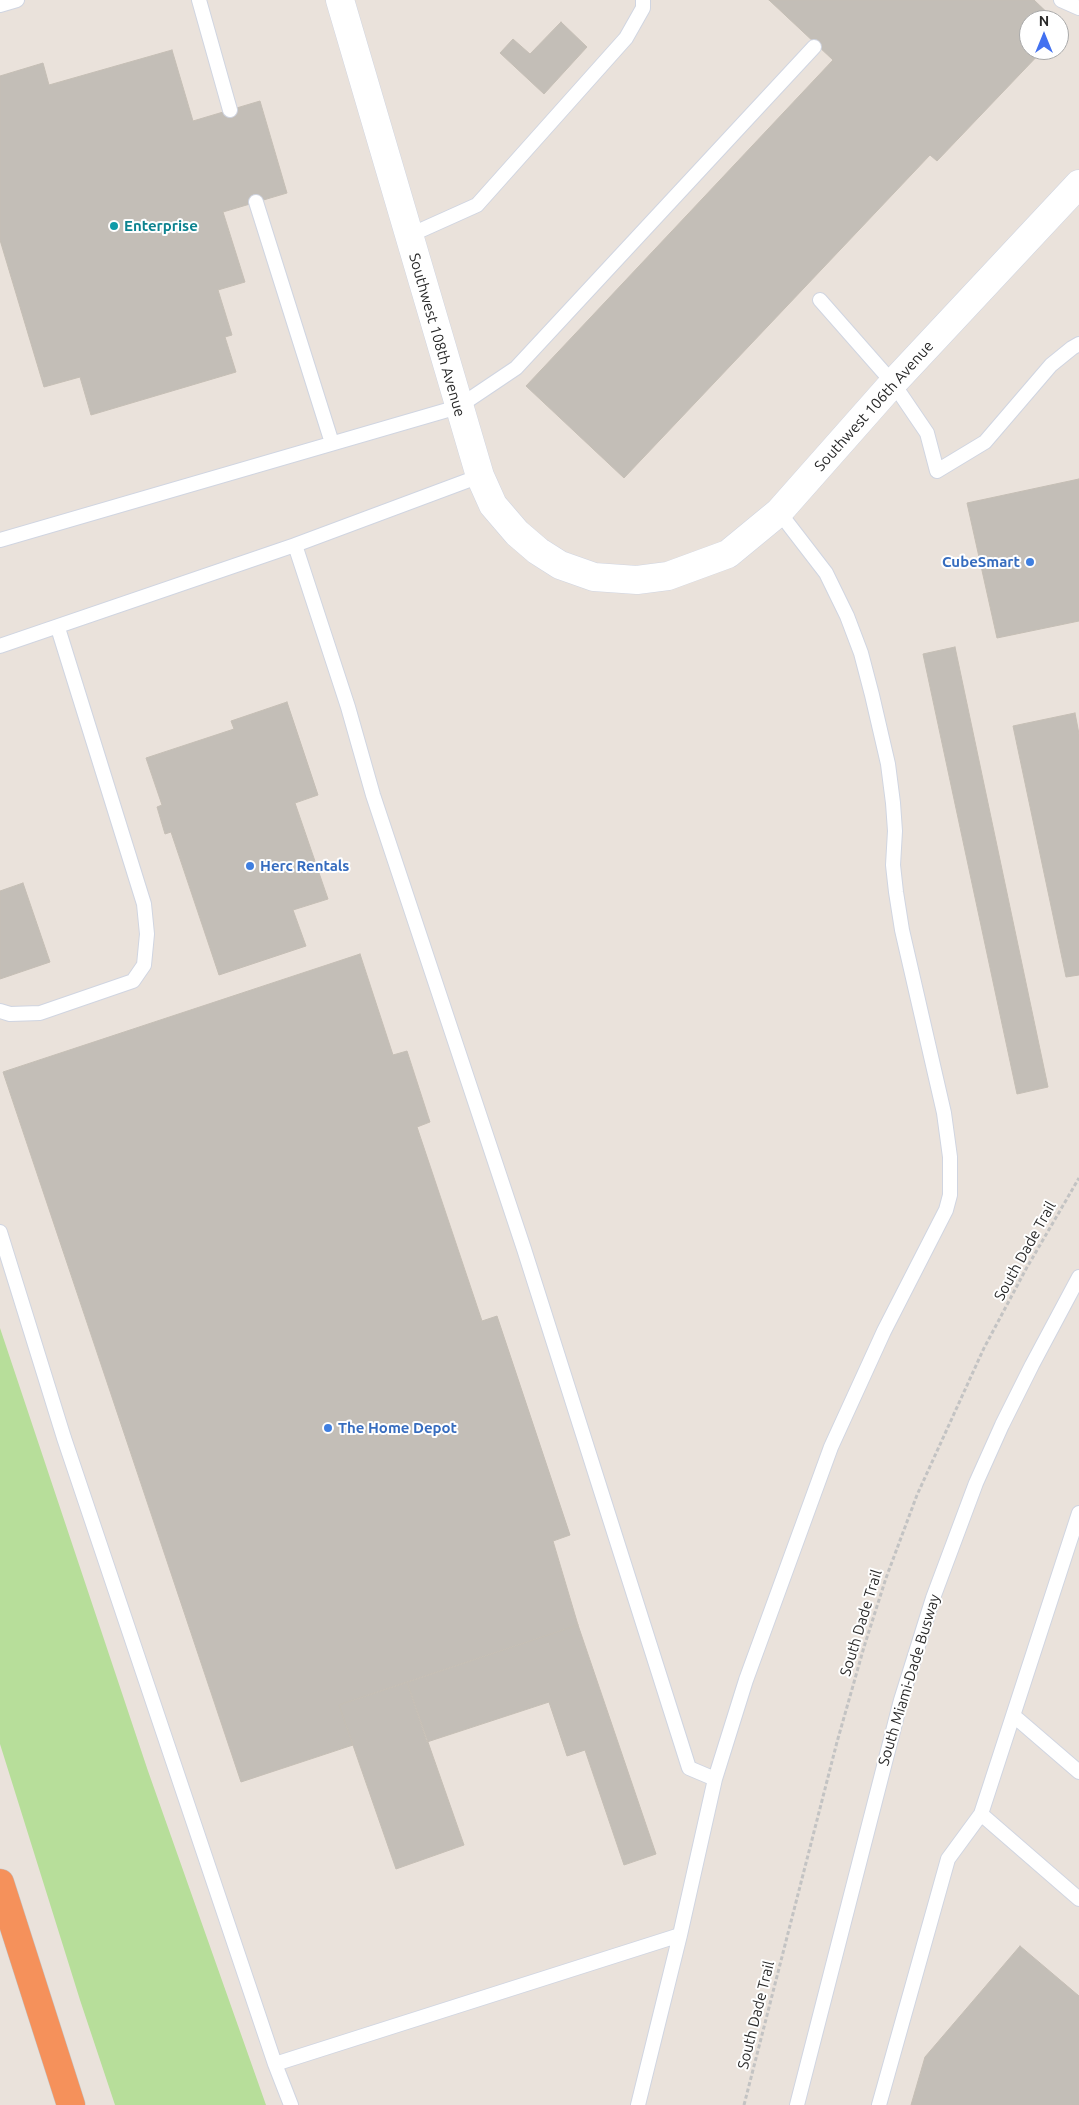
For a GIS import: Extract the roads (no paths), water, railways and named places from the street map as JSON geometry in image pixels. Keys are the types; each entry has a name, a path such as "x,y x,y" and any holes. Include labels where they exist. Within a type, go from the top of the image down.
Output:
{"highway":[{"path":"0,1883 71,2105"}],"street":[{"name":"Southwest 108th Avenue","path":"340,0 458,407 480,476 493,505 517,533 560,566 594,577 637,580"},
{"name":"Southwest 106th Avenue","path":"637,580 668,576 728,554 779,512 893,384 1079,184"}],"lane":[{"path":"0,5 17,0"},
{"path":"199,0 230,110"},
{"path":"408,236 477,205 626,38 643,8 643,0"},
{"path":"1061,0 1079,8"},
{"path":"0,540 458,407 516,368 814,47"},
{"path":"256,202 332,443"},
{"path":"820,300 893,384 927,432 937,471 985,442 1051,365 1079,344"},
{"path":"0,646 58,628 295,545 480,476"},
{"path":"638,2105 680,1934 715,1779 746,1680 830,1448 884,1331 946,1210 951,1174 944,1113 902,930 893,865 895,831 888,764 872,694 861,653 847,616 826,572 779,512"},
{"path":"295,545 348,706 374,795 524,1249 689,1768 715,1779"},
{"path":"0,1011 10,1014 40,1013 133,981 144,965 147,934 144,904 58,628"},
{"path":"0,1232 67,1447 275,2064 291,2105"},
{"name":"South Miami-Dade Busway","path":"797,2105 901,1700 933,1598 965,1510 994,1443 1032,1365 1079,1277"},
{"path":"879,2105 948,1859 981,1814 1079,1513"},
{"path":"1014,1716 1079,1772"},
{"path":"981,1814 1079,1899"},
{"path":"275,2064 680,1934"}],"place":[{"name":"Enterprise","path":"114,226"},
{"name":"CubeSmart","path":"1030,562"},
{"name":"Herc Rentals","path":"250,866"},
{"name":"The Home Depot","path":"328,1428"}]}
